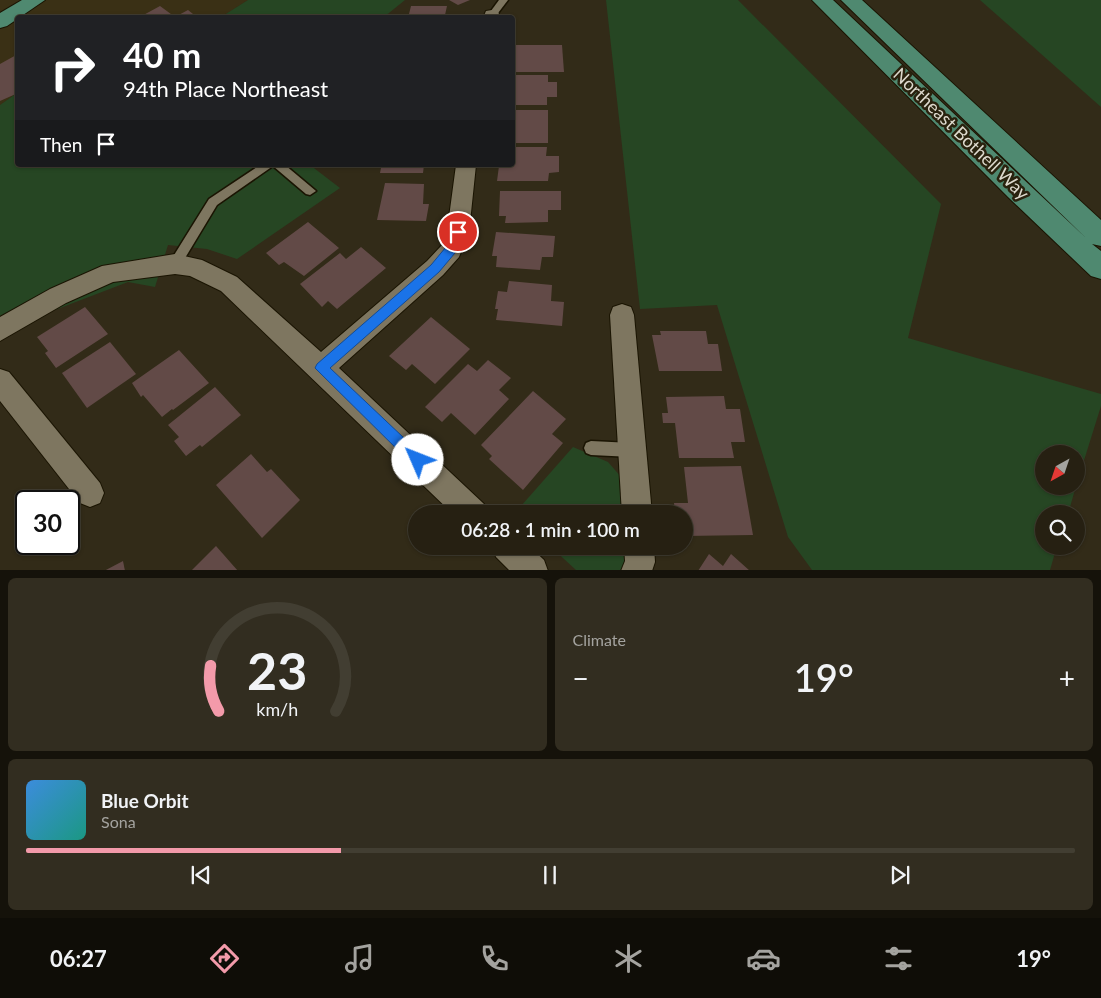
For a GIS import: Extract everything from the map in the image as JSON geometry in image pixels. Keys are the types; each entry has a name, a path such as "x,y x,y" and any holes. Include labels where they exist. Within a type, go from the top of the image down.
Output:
{"main road":[{"path":"0,22 35,0"},
{"name":"Northeast Bothell Way","path":"822,0 846,9 938,82 1101,236"},
{"name":"Northeast Bothell Way","path":"846,9 1017,190 1101,268"}],"street":[{"path":"321,368 435,268 451,250 458,232 466,167"},
{"path":"0,330 58,296 110,273 175,264 194,267 229,284 321,368 465,505"},
{"path":"622,316 636,505"},
{"path":"0,381 90,493"},
{"path":"517,555 532,570"},
{"path":"636,570 640,562 640,555"}],"lane":[{"path":"492,15 504,0"},
{"path":"175,264 213,202 265,167"},
{"path":"280,167 310,191"},
{"path":"591,448 632,450"}],"shaded area":[{"path":"0,0 248,0 224,15 15,15 15,94 0,105"}],"green space":[{"path":"248,0 405,0 386,15 224,15"},
{"path":"606,0 738,0 941,204 908,338 1101,394 1101,406 1085,457 1085,445 1035,445 1035,495 1073,495 1071,505 1035,505 1035,555 1054,555 1050,570 812,570 788,537 717,305 640,309"},
{"path":"980,0 1101,0 1101,107"},
{"path":"15,94 15,167 313,167 340,188 237,259 207,249 168,245 155,287 128,282 0,331 0,105"},
{"path":"573,447 608,462 622,478 624,505 522,505"},
{"path":"560,555 628,555 623,570 576,570"}],"building":[{"path":"449,0 470,0 458,5"},
{"path":"160,6 172,15 144,15"},
{"path":"411,6 447,6 445,15 409,15"},
{"path":"188,10 194,15 179,15"},
{"path":"515,45 562,45 564,72 515,72"},
{"path":"15,56 15,94 0,101 0,64"},
{"path":"515,75 548,75 548,82 557,82 557,97 547,97 547,105 515,105"},
{"path":"515,110 548,110 548,143 515,143"},
{"path":"515,147 547,147 546,156 559,156 559,172 549,173 548,181 497,181 499,167 515,167"},
{"path":"424,167 423,173 380,173 381,168 364,168"},
{"path":"385,183 424,184 423,204 429,204 426,221 377,220"},
{"path":"500,191 561,191 561,210 548,210 548,222 505,223 506,216 499,216"},
{"path":"308,222 339,248 304,276 284,262 279,265 266,253"},
{"path":"496,232 555,236 553,257 542,257 540,270 496,267 497,256 492,256"},
{"path":"361,247 386,268 337,309 328,301 322,307 300,284 340,253 346,259"},
{"path":"509,281 552,285 551,301 564,302 562,326 496,320 498,309 495,309 498,291 507,292"},
{"path":"85,307 108,334 56,368 45,353 48,351 37,337"},
{"path":"431,317 470,349 435,384 412,364 406,370 389,356"},
{"path":"660,331 706,331 708,344 718,344 722,371 659,371 652,335 661,335"},
{"path":"110,342 136,374 87,408 62,373"},
{"path":"179,350 209,383 162,417 143,395 141,397 132,383"},
{"path":"488,360 511,378 499,390 509,399 475,435 451,413 442,422 425,407 468,364 477,371"},
{"path":"215,387 241,415 202,447 200,445 186,456 174,441 179,437 168,425"},
{"path":"533,391 566,419 552,434 563,443 523,490 489,459 492,456 481,445"},
{"path":"724,396 726,409 740,409 745,442 731,442 734,458 679,458 675,423 663,423 662,413 668,413 666,397"},
{"path":"251,454 267,472 271,469 300,500 262,538 216,485"},
{"path":"741,466 753,535 693,536 693,505 674,505 674,503 688,503 684,467"},
{"path":"216,546 237,570 192,570"},
{"path":"709,554 723,566 731,554 749,570 699,570"},
{"path":"123,561 125,570 106,570"}],"route":[{"path":"418,460 321,368 435,268 451,250 458,232"}]}
